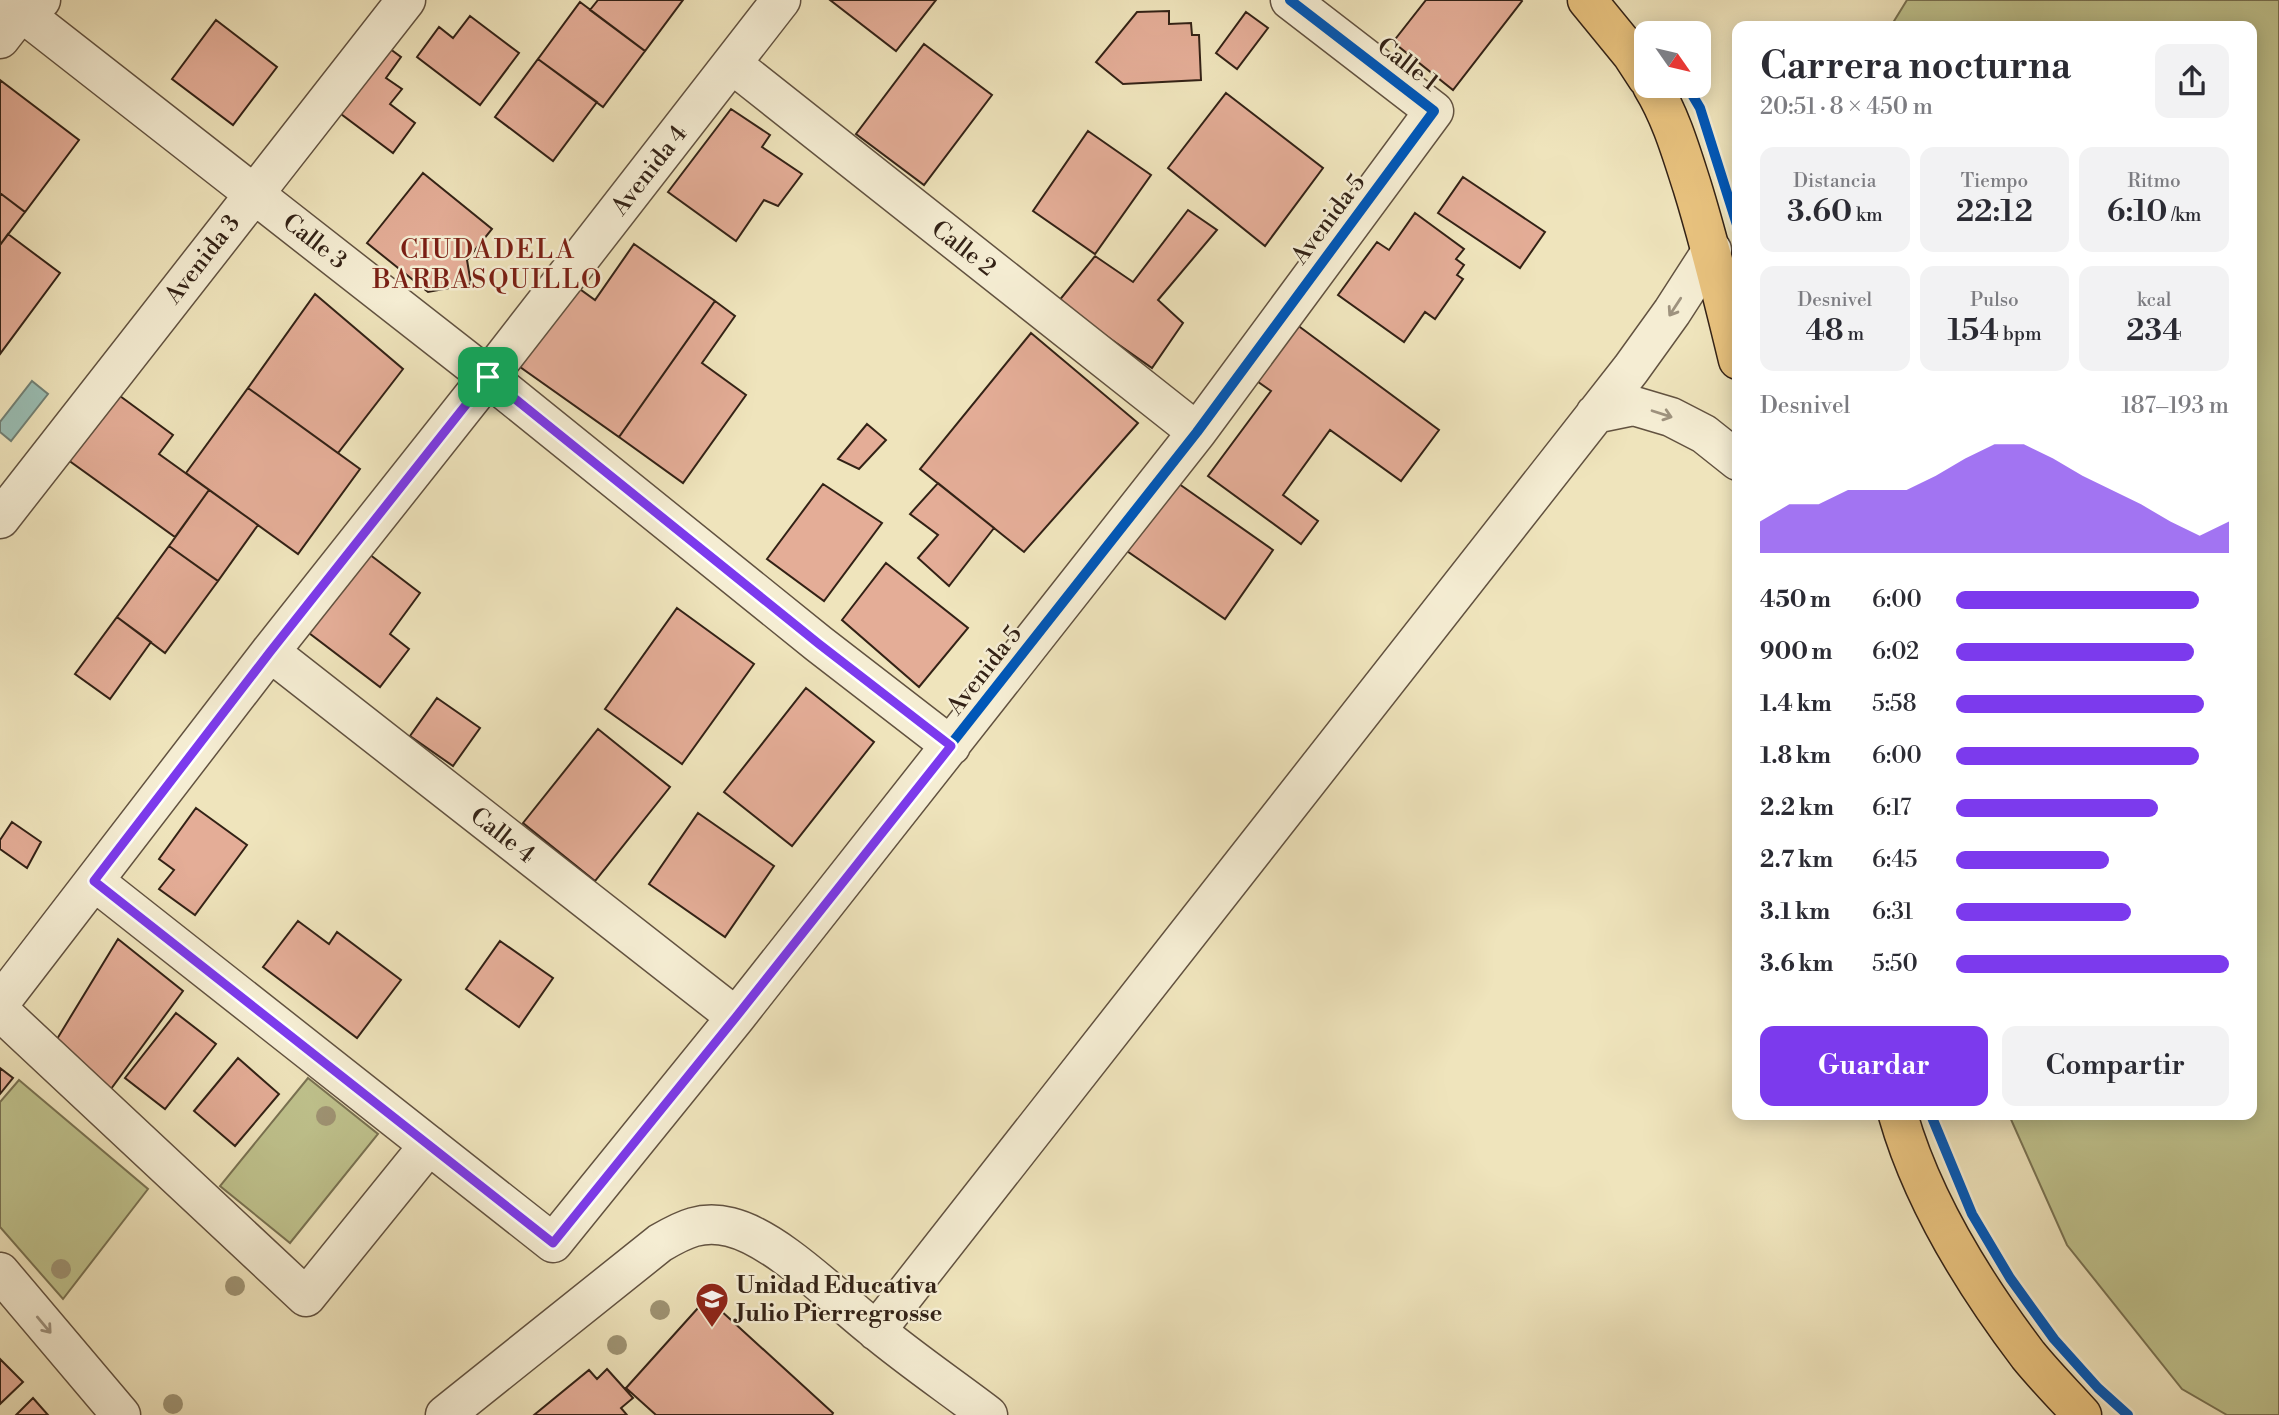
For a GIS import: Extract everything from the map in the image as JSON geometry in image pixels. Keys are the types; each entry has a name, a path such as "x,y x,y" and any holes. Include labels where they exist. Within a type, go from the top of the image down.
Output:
{"main road":[{"path":"1587,0 1634,58"},
{"path":"1660,98 1681,149 1712,250 1732,335"},
{"path":"1900,1120 1935,1208 1984,1292 2029,1356 2082,1415"}],"street":[{"name":"Avenida 3","path":"0,519 406,0"},
{"name":"Avenida 4","path":"0,1003 270,652 781,0"},
{"name":"Calle 1","path":"1290,0 1434,111"},
{"name":"Calle 3","path":"17,13 254,193 488,377 819,644 951,746"},
{"name":"Calle 2","path":"732,64 1197,432"},
{"name":"Avenida 5","path":"429,1145 553,1243 736,1017 1197,432 1434,111"},
{"path":"876,1331 1631,369 1712,250"},
{"path":"1595,414 1634,406 1671,416 1704,433 1732,456"},
{"name":"Calle 4","path":"270,652 736,1017"},
{"path":"0,1011 306,1297 429,1145 94,881"},
{"path":"445,1415 660,1243 684,1229 706,1225 728,1226 750,1233 780,1252 876,1331 988,1415"},
{"path":"0,1272 121,1415"}],"green space":[{"path":"1907,0 2279,0 2279,1415 2227,1415 2182,1389 2067,1245 2011,1120 2257,1120 2257,21 1894,21"},
{"path":"308,1078 378,1134 290,1243 220,1186"},
{"path":"19,1080 148,1189 63,1299 0,1227 0,1102"}],"water":[{"path":"32,381 48,394 11,441 0,432 0,422"}],"building":[{"path":"598,0 683,0 645,51 590,10"},
{"path":"830,0 936,0 896,51"},
{"path":"1426,0 1522,1 1453,90 1393,42"},
{"path":"580,2 645,51 603,107 538,59"},
{"path":"1169,11 1169,24 1191,23 1192,35 1199,35 1201,80 1123,84 1096,62 1137,12"},
{"path":"1246,12 1268,28 1237,69 1216,53"},
{"path":"470,16 519,53 480,105 417,57 439,27 453,38"},
{"path":"216,20 277,67 233,125 172,79"},
{"path":"378,40 401,57 386,78 402,89 390,104 415,123 393,153 329,105"},
{"path":"924,44 992,95 924,185 856,134"},
{"path":"538,59 597,102 553,161 495,117"},
{"path":"0,80 79,140 25,212 0,193"},
{"path":"1226,93 1323,168 1265,246 1168,168"},
{"path":"731,109 770,135 762,147 802,174 778,206 764,200 736,241 668,192"},
{"path":"1088,131 1151,175 1095,254 1033,211"},
{"path":"423,173 492,229 467,260 471,284 428,292 367,243"},
{"path":"1463,177 1545,232 1520,268 1438,213"},
{"path":"0,193 25,212 0,245"},
{"path":"1188,210 1217,230 1158,300 1183,323 1152,368 1058,302 1095,256 1133,282"},
{"path":"1415,213 1464,249 1456,259 1464,265 1457,275 1463,279 1435,319 1425,312 1404,342 1338,295 1377,242 1389,250"},
{"path":"8,234 60,273 0,354 0,245"},
{"path":"634,244 715,301 619,437 513,362 570,282 595,300"},
{"path":"315,294 403,369 338,453 248,388"},
{"path":"715,301 735,316 702,363 746,395 683,483 619,437"},
{"path":"1285,316 1439,430 1401,481 1330,430 1283,495 1318,521 1301,544 1208,476 1271,391 1244,372"},
{"path":"1031,333 1138,423 1024,552 920,469"},
{"path":"105,385 173,435 159,454 209,490 175,537 57,452"},
{"path":"248,388 360,469 298,554 186,473"},
{"path":"867,424 886,440 859,469 838,459"},
{"path":"1172,479 1273,550 1225,619 1124,549"},
{"path":"938,483 994,528 949,586 918,558 938,535 910,514"},
{"path":"823,484 882,523 824,601 767,559"},
{"path":"209,490 258,525 218,581 169,546"},
{"path":"169,546 218,581 165,653 117,617"},
{"path":"369,554 420,593 390,634 409,649 380,687 309,633"},
{"path":"886,563 968,628 919,687 842,620"},
{"path":"677,608 754,664 682,764 605,709"},
{"path":"117,617 151,642 110,699 75,674"},
{"path":"806,688 874,742 792,846 724,792"},
{"path":"437,698 480,728 453,766 410,736"},
{"path":"598,729 670,787 595,881 523,823"},
{"path":"196,808 247,845 195,915 159,889 174,870 159,859"},
{"path":"698,813 774,866 725,937 649,884"},
{"path":"12,822 41,842 27,868 0,849 0,840"},
{"path":"298,921 329,944 337,932 401,980 357,1038 263,967"},
{"path":"118,939 183,991 108,1093 57,1039"},
{"path":"500,941 553,978 519,1027 466,989"},
{"path":"176,1013 216,1044 165,1109 125,1078"},
{"path":"238,1058 279,1094 235,1146 194,1111"},
{"path":"0,1068 13,1078 0,1094"},
{"path":"707,1298 833,1413 832,1415 656,1415 626,1388"},
{"path":"0,1359 23,1382 0,1404"},
{"path":"607,1369 633,1398 621,1408 627,1415 534,1415 589,1370 597,1379"},
{"path":"33,1398 48,1415 16,1415"}],"cycle path":[{"path":"94,881 553,1243 736,1017 1197,432 1434,111 1290,0"},
{"path":"1694,98 1700,108 1732,209"},
{"path":"1933,1120 1972,1214 2010,1278 2054,1339 2098,1388 2128,1415"}],"place":[{"name":"Unidad Educativa Julio Pierregrosse","path":"712,1329"}],"district":[{"name":"CIUDADELA BARBASQUILLO","path":"488,264"}],"route":[{"path":"488,377 819,644 951,746 553,1243 94,881 270,652 488,377"}]}
